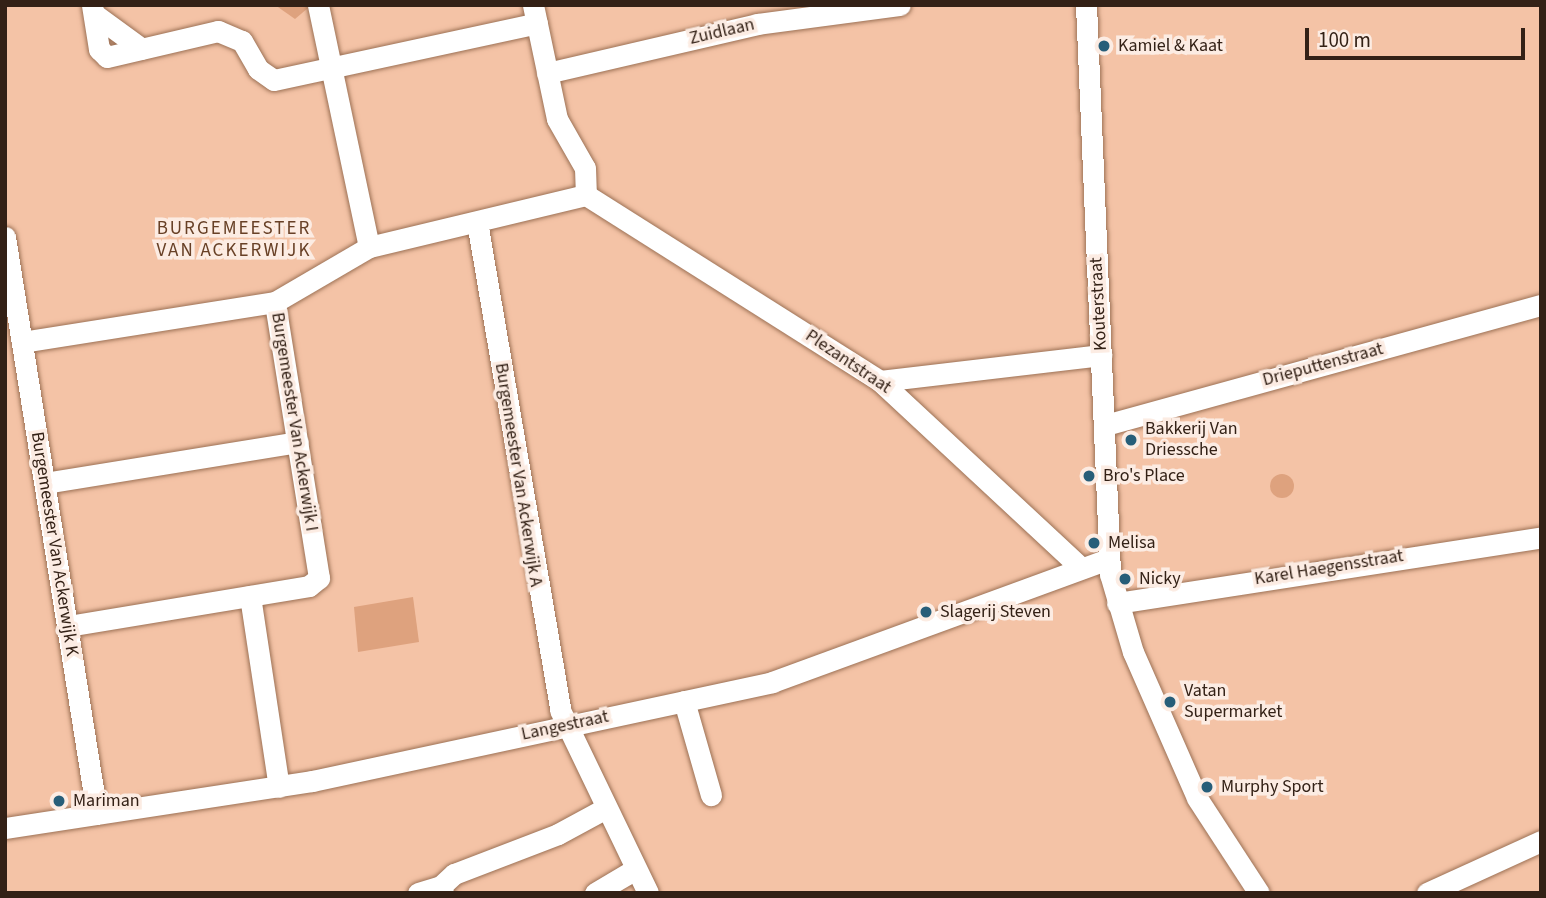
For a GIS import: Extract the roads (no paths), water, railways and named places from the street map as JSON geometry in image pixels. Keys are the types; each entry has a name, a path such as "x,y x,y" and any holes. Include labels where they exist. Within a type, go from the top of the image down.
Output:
{"street":[{"path":"317,5 369,247"},
{"name":"Zuidlaan","path":"547,73 757,24 900,5"},
{"name":"Kouterstraat","path":"1086,5 1105,425 1108,559 1117,603 1197,798 1259,893"},
{"path":"93,10 142,49 218,32 242,41 269,78 332,67 535,14 557,119 585,168 586,195"},
{"name":"Burgemeester Van Ackerwijk I","path":"250,596 309,586 319,578 275,302 369,247 586,195"},
{"name":"Plezantstraat","path":"586,195 880,381 1081,568"},
{"name":"Burgemeester Van Ackerwijk A","path":"477,222 543,631 567,725 604,809 648,893"},
{"name":"Burgemeester Van Ackerwijk K","path":"5,237 97,814"},
{"path":"22,342 275,302"},
{"name":"Drieputtenstraat","path":"1105,425 1541,305"},
{"path":"880,381 1101,355"},
{"path":"45,483 298,442"},
{"name":"Karel Haegensstraat","path":"1117,603 1541,537"},
{"name":"Langestraat","path":"5,828 279,787 772,682 883,645 1108,559"},
{"path":"68,626 250,596 279,787"},
{"path":"684,701 711,795"},
{"path":"418,893 442,889 454,874 558,834 604,809"},
{"path":"1427,893 1541,841"},
{"path":"595,893 634,870"}],"place":[{"name":"Kamiel & Kaat","path":"1104,46"},
{"name":"Bakkerij Van Driessche","path":"1131,440"},
{"name":"Bro's Place","path":"1089,476"},
{"name":"Melisa","path":"1094,543"},
{"name":"Nicky","path":"1125,579"},
{"name":"Slagerij Steven","path":"926,612"},
{"name":"Vatan Supermarket","path":"1170,702"},
{"name":"Murphy Sport","path":"1207,787"},
{"name":"Mariman","path":"59,801"}],"district":[{"name":"BURGEMEESTER VAN ACKERWIJK","path":"234,240"}]}
